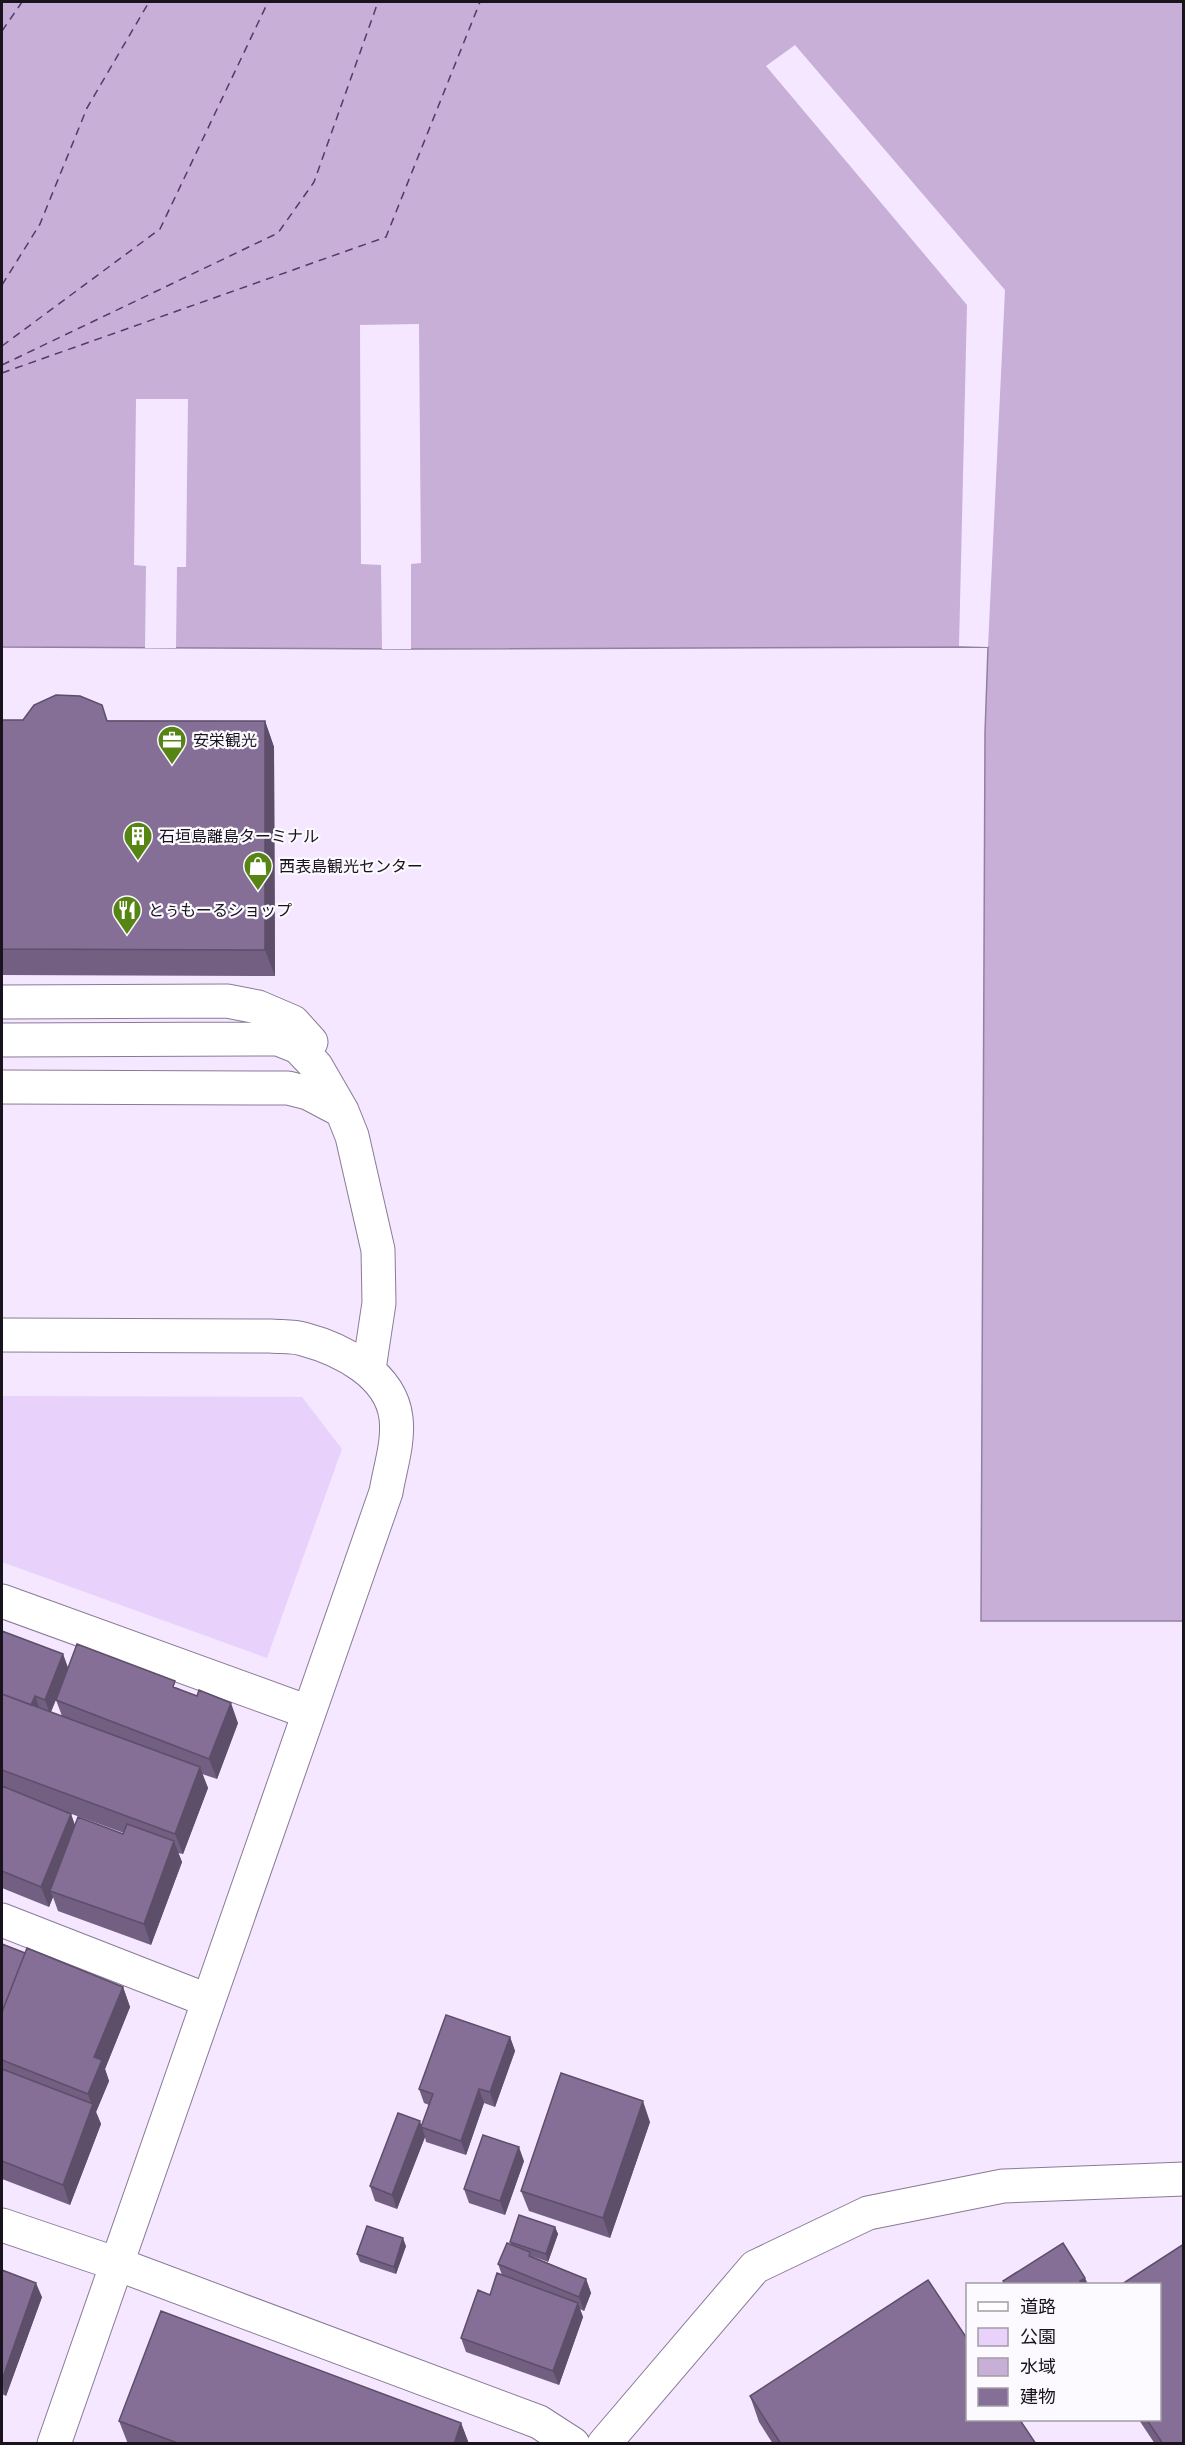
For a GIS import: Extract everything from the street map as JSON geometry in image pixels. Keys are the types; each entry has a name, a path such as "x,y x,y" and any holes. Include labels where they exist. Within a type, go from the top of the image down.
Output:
{"street":[{"path":"2,1002 227,1001 258,1007 293,1022 311,1042 352,1136 378,1250 379,1303 369,1369"},
{"path":"2,1040 278,1039 298,1047 316,1066 337,1100"},
{"path":"2,1087 288,1088 337,1100"},
{"path":"2,1335 270,1336 302,1339 332,1350 369,1369 387,1392 396,1417 395,1440 386,1492 54,2444"},
{"path":"2,1601 308,1712"},
{"path":"2,1920 207,2000"},
{"path":"604,2444 755,2266 868,2213 1003,2186 1184,2179"},
{"path":"2,2224 117,2264 535,2433 573,2444"}],"green space":[{"path":"2,1396 302,1397 342,1449 267,1658 2,1562"}],"water":[{"path":"2,2 1183,2 1183,1621 981,1621 985,733 988,647 411,649 2,647"}],"pier":[{"path":"795,45 1005,290 988,647 959,646 967,305 766,66"},
{"path":"419,324 421,563 411,564 411,649 382,649 381,565 361,564 360,325"},
{"path":"136,399 188,399 186,567 177,567 176,648 145,648 146,566 134,565"}],"building":[{"name":"石垣島離島ターミナル","path":"56,695 80,696 102,705 107,721 265,721 265,950 2,949 2,720 23,720 34,705"},
{"path":"2,1631 63,1654 45,1700 35,1696 31,1705 2,1694"},
{"path":"77,1644 175,1681 173,1687 197,1696 199,1690 231,1703 209,1759 56,1700"},
{"path":"2,1694 200,1767 175,1834 2,1770"},
{"path":"2,1786 71,1814 41,1887 2,1871"},
{"path":"78,1817 123,1834 127,1824 174,1841 144,1924 50,1891"},
{"path":"2,1944 25,1953 2,2012"},
{"path":"27,1948 123,1987 94,2057 102,2060 88,2094 2,2060 2,2012"},
{"path":"446,2015 510,2037 490,2092 479,2089 461,2141 421,2127 433,2094 419,2089"},
{"path":"2,2069 93,2104 63,2185 2,2161"},
{"path":"561,2073 643,2101 603,2218 521,2191"},
{"path":"398,2113 420,2121 392,2195 370,2186"},
{"path":"483,2135 519,2147 500,2201 464,2189"},
{"path":"519,2215 555,2227 546,2254 510,2242"},
{"path":"367,2226 403,2238 394,2267 357,2254"},
{"path":"507,2243 530,2252 529,2256 586,2279 579,2297 498,2264"},
{"path":"1063,2243 1085,2278 1080,2281 1081,2283 1004,2283 1003,2281"},
{"path":"1184,2244 1184,2444 1163,2444 1148,2421 1161,2421 1161,2283 1124,2283"},
{"path":"2,2270 36,2283 2,2380"},
{"path":"497,2273 578,2303 553,2371 461,2338 478,2290 490,2295"},
{"path":"928,2280 966,2337 966,2421 1021,2421 1036,2444 781,2444 750,2396"},
{"path":"161,2311 461,2423 454,2444 180,2444 119,2421"}],"ferry route":[{"path":"2,31 22,2"},
{"path":"2,285 40,224 87,108 149,2"},
{"path":"2,346 160,229 268,2"},
{"path":"2,365 278,233 314,182 378,2"},
{"path":"2,373 386,237 480,2"}],"place":[{"name":"安栄観光","path":"172,766"},
{"name":"石垣島離島ターミナル","path":"138,862"},
{"name":"西表島観光センター","path":"258,892"},
{"name":"とぅもーるショップ","path":"127,936"}]}
